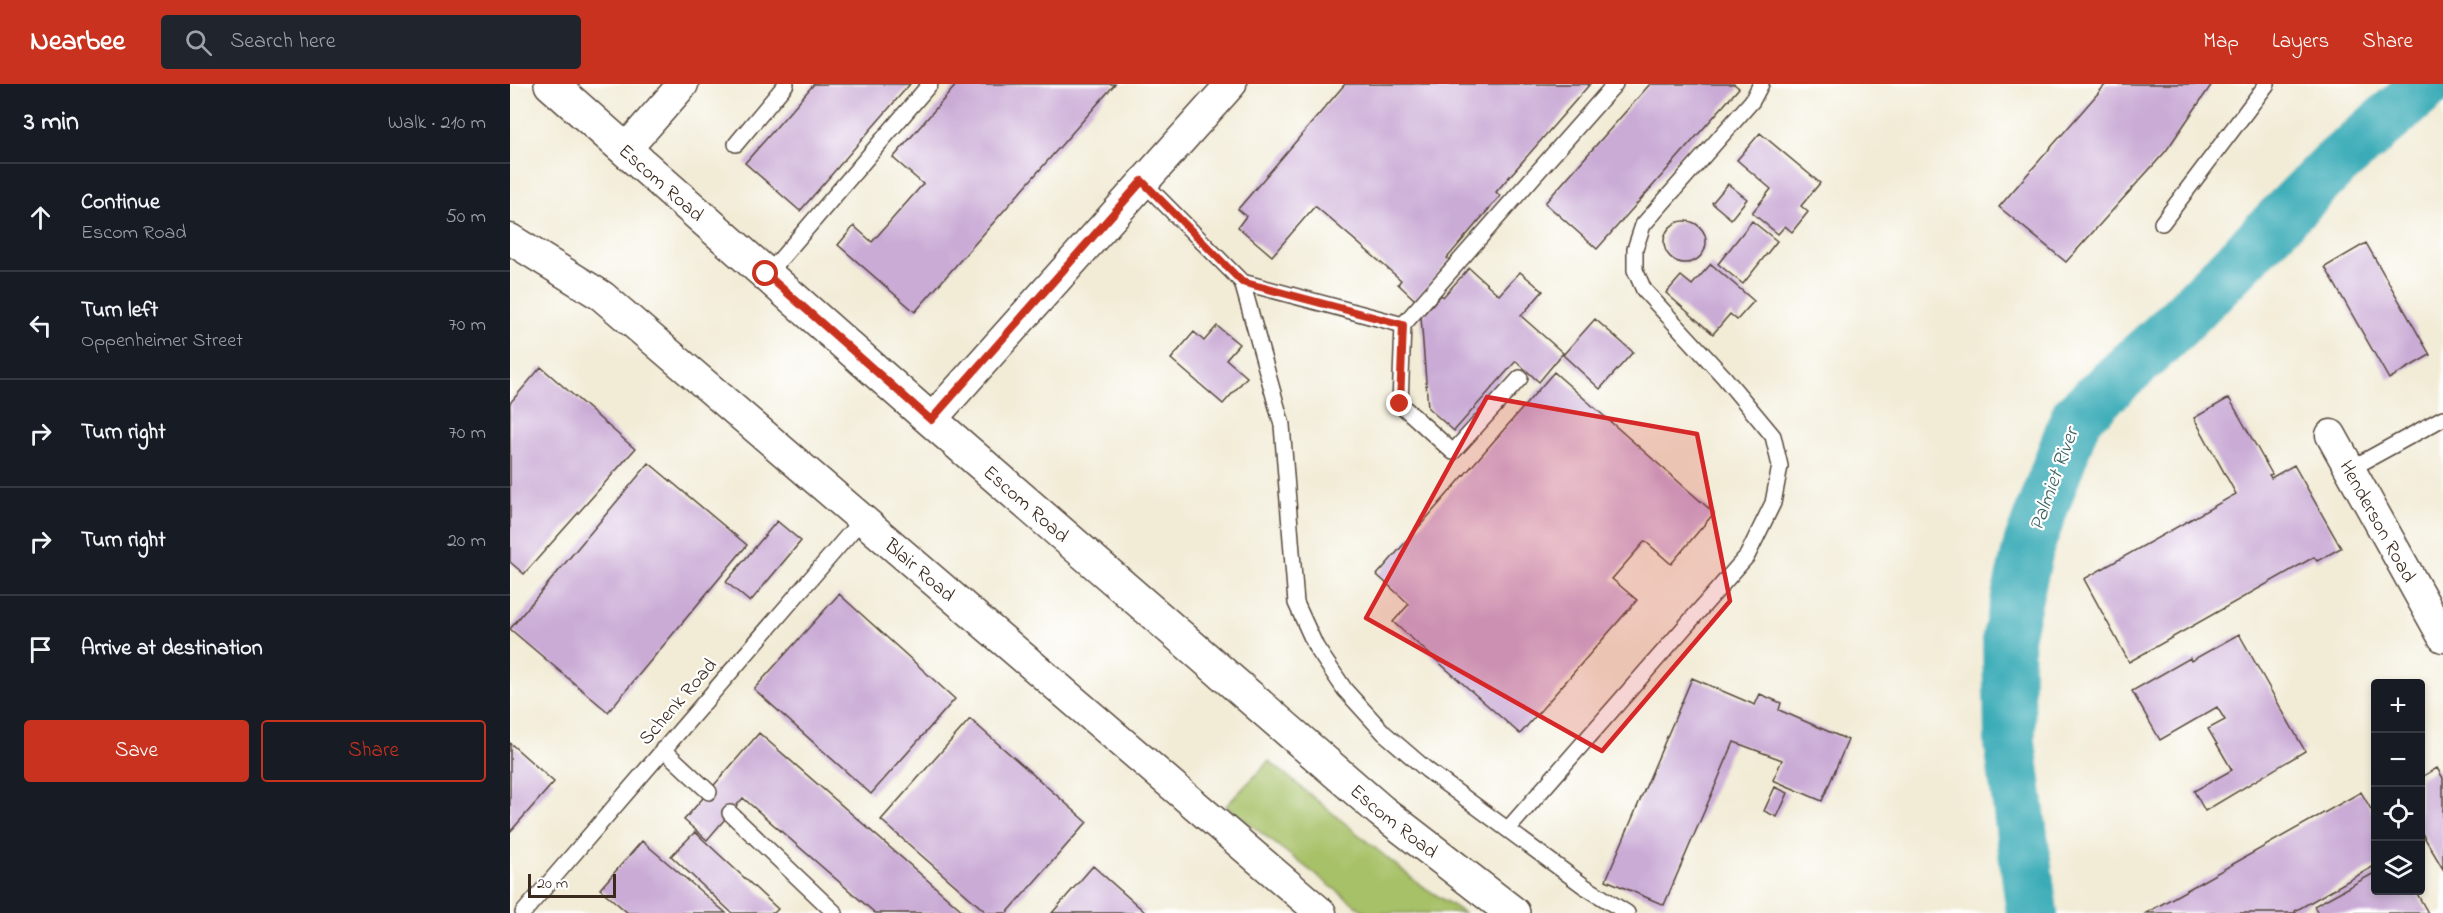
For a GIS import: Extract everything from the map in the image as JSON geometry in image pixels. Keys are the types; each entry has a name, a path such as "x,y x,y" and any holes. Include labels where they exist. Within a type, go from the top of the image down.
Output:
{"street":[{"name":"Escom Road","path":"551,84 931,420 1381,811 1512,913"},
{"path":"626,149 683,84"},
{"path":"931,420 1231,84"},
{"name":"Blair Road","path":"514,248 602,296 1321,913"},
{"name":"Henderson Road","path":"2331,435 2443,637"}],"lane":[{"path":"736,144 786,84"},
{"path":"766,274 930,84"},
{"path":"1520,378 1454,452 1400,404 1403,325 1614,84"},
{"path":"1508,830 1747,556 1773,503 1780,466 1773,436 1724,377 1644,290 1635,270 1635,249 1643,225 1752,102 1761,84"},
{"path":"2162,223 2267,84"},
{"path":"1142,181 1242,282 1282,425 1296,603 1316,647 1345,690 1384,734 1427,770 1584,886 1627,913"},
{"path":"1242,282 1403,325"},
{"path":"2350,469 2443,418"},
{"name":"Schenk Road","path":"523,913 863,518"},
{"path":"663,749 709,792"},
{"path":"730,813 835,913"}],"highlighted area":[{"path":"1487,397 1697,434 1730,601 1602,751 1366,618"}],"green space":[{"path":"1269,761 1419,884 1464,913 1366,913 1226,806"}],"building":[{"path":"814,84 910,84 800,211 745,163"},
{"path":"957,84 1115,84 915,312 838,245 854,226 872,242 923,184 893,158"},
{"path":"1345,84 1590,84 1496,192 1500,196 1447,258 1450,260 1415,300 1398,284 1401,280 1315,206 1272,256 1238,227 1246,216 1238,209"},
{"path":"1650,84 1734,84 1739,88 1597,249 1545,203"},
{"path":"2106,84 2212,84 2166,151 2066,262 1999,207"},
{"path":"1760,133 1820,183 1801,206 1808,212 1792,232 1785,226 1778,234 1752,213 1771,189 1737,160"},
{"path":"1728,184 1747,199 1731,219 1712,203"},
{"path":"1685,221 1700,227 1706,242 1700,257 1685,263 1670,257 1664,242 1670,227"},
{"path":"1752,221 1777,241 1743,284 1718,264"},
{"path":"2366,243 2430,355 2389,379 2325,267"},
{"path":"1711,264 1754,301 1737,320 1730,314 1713,334 1666,293 1681,276 1692,285"},
{"path":"1469,268 1499,295 1520,272 1543,291 1521,316 1563,353 1539,382 1516,361 1454,431 1428,408 1421,317"},
{"path":"1595,319 1633,352 1600,389 1563,355"},
{"path":"1217,326 1239,344 1226,359 1247,377 1223,404 1171,359 1194,332 1204,341"},
{"path":"541,367 635,449 524,574 510,562 510,403"},
{"path":"1554,372 1714,513 1671,564 1645,541 1612,579 1637,600 1520,734 1393,622 1409,604 1377,575"},
{"path":"2229,398 2272,474 2269,475 2271,478 2294,465 2341,548 2317,561 2314,557 2129,662 2084,579 2236,494 2194,418"},
{"path":"649,463 747,545 608,712 510,629"},
{"path":"777,521 801,541 750,602 726,582"},
{"path":"839,594 955,699 871,794 754,689"},
{"path":"2239,634 2305,751 2205,811 2194,791 2232,770 2208,729 2225,720 2217,707 2160,740 2132,691 2190,658 2191,661"},
{"path":"1692,678 1755,705 1760,694 1781,703 1779,710 1848,740 1822,801 1773,780 1782,760 1734,742 1664,905 1606,880"},
{"path":"970,719 1087,822 1007,913 987,913 881,820"},
{"path":"759,733 965,913 875,913 743,798 707,840 684,820"},
{"path":"510,743 554,782 510,832"},
{"path":"2437,768 2443,778 2443,869 2425,838 2425,775"},
{"path":"1775,787 1788,793 1777,817 1764,811"},
{"path":"2361,792 2371,809 2371,868 2295,911 2296,913 2146,913"},
{"path":"695,832 778,909 774,913 732,913 671,856"},
{"path":"642,841 726,913 628,913 600,889"},
{"path":"1093,866 1146,913 1052,913"},
{"path":"2371,875 2371,895 2418,895 2428,913 2318,913 2314,906"}],"waterway":[{"name":"Palmiet River","path":"2032,913 2010,743 2008,637 2029,545 2076,417 2170,331 2333,166 2428,84"}],"route":[{"path":"766,274 931,420 1142,181 1242,282 1403,325 1400,404"}]}
